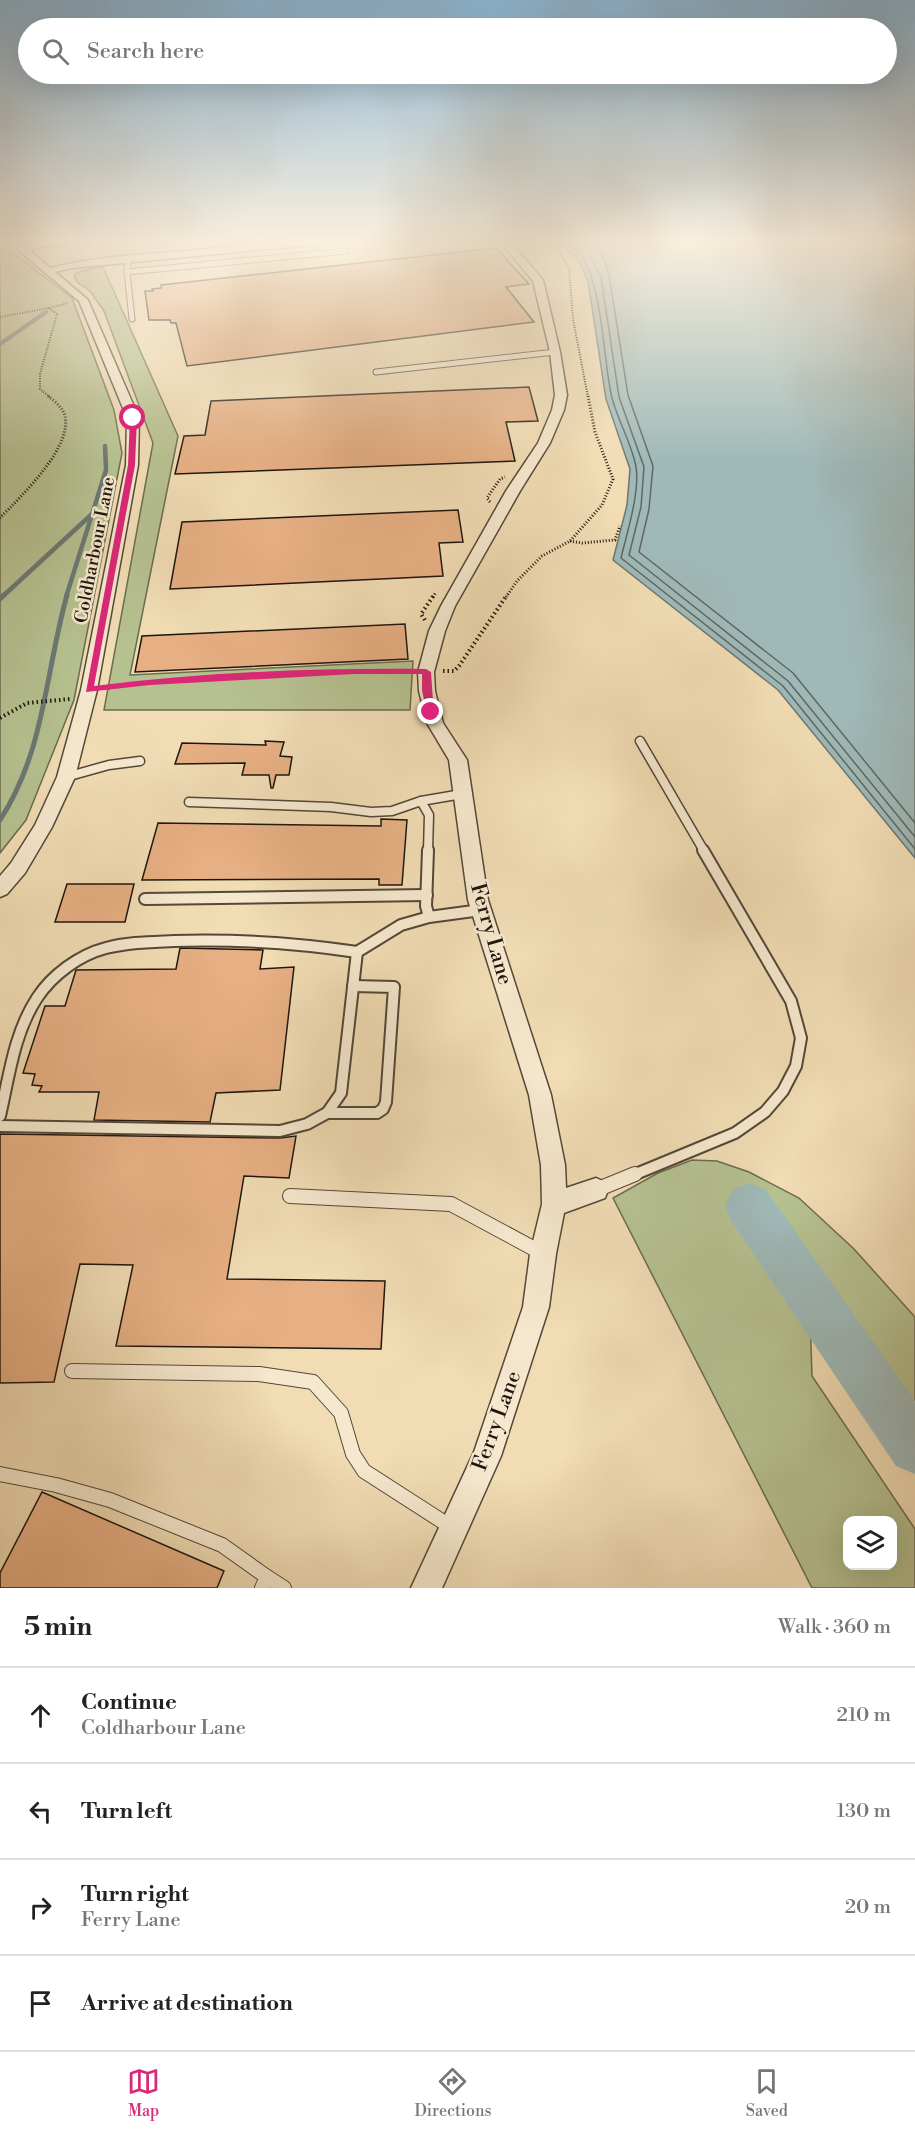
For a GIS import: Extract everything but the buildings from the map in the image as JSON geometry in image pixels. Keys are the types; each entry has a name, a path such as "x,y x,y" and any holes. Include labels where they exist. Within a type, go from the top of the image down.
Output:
{"street":[{"name":"Coldharbour Lane","path":"0,889 18,868 43,827 66,777 89,690 132,465 133,418 89,314"},
{"name":"Ferry Lane","path":"426,1588 487,1456 533,1318 554,1204 553,1165 540,1095 481,910 458,760 431,712 426,672 437,632 448,606 513,491 544,443 554,420 561,395 555,352 546,314"},
{"path":"554,1204 596,1190"}],"lane":[{"path":"131,314 132,319"},
{"path":"376,372 555,352"},
{"path":"596,1190 735,1132 765,1112 783,1091 796,1066 801,1038 791,1001 639,741"},
{"path":"66,777 110,765 140,760"},
{"path":"189,802 330,807 371,812 392,811 421,801 462,794"},
{"path":"421,801 429,815 427,895 429,917"},
{"path":"145,899 427,895"},
{"path":"0,1116 18,1038 37,998 55,977 78,961 104,948 129,943 238,939 305,943 357,952 401,925 429,917 481,910"},
{"path":"0,1126 280,1131 306,1124 327,1113 341,1093 357,952"},
{"path":"327,1113 377,1113 383,1109 386,1102 394,987 353,986"},
{"path":"290,1196 451,1204 543,1254"},
{"path":"72,1371 259,1374 313,1382 341,1413 353,1454 363,1471 453,1528"},
{"path":"0,1474 56,1485 110,1500 222,1545 265,1583 284,1588"}],"path":[{"path":"0,317 16,314"},
{"path":"0,518 47,465 66,428 64,412 40,389 40,374 56,314"},
{"path":"454,671 517,581 542,555 570,541 602,505 613,479 595,432 573,314"},
{"path":"487,498 500,478"},
{"path":"570,541 582,543 615,540 620,526"},
{"path":"423,610 435,593"},
{"path":"0,718 14,708 38,701 69,700 72,692 150,682 354,671 426,672"}],"green space":[{"path":"0,314 78,314 114,410 122,453 74,700 26,820 0,853"},
{"path":"105,314 124,314 178,436 130,675 413,661 410,710 104,710 153,443"},
{"path":"692,1160 717,1161 749,1172 799,1198 854,1249 915,1317 915,1425 784,1234 764,1242 810,1316 812,1376 915,1529 915,1588 812,1588 613,1198 658,1173"}],"water":[{"path":"593,314 915,314 915,858 778,690 613,560 627,505 630,469 606,399"}],"waterway":[{"path":"0,344 43,314"},
{"path":"66,597 106,470 105,446"},
{"path":"2,597 92,514"},
{"path":"0,820 15,794 35,739 67,595"},
{"path":"749,1206 915,1447"}],"route":[{"path":"133,418 132,465 89,690 150,682 354,671 426,672 431,712"}]}
